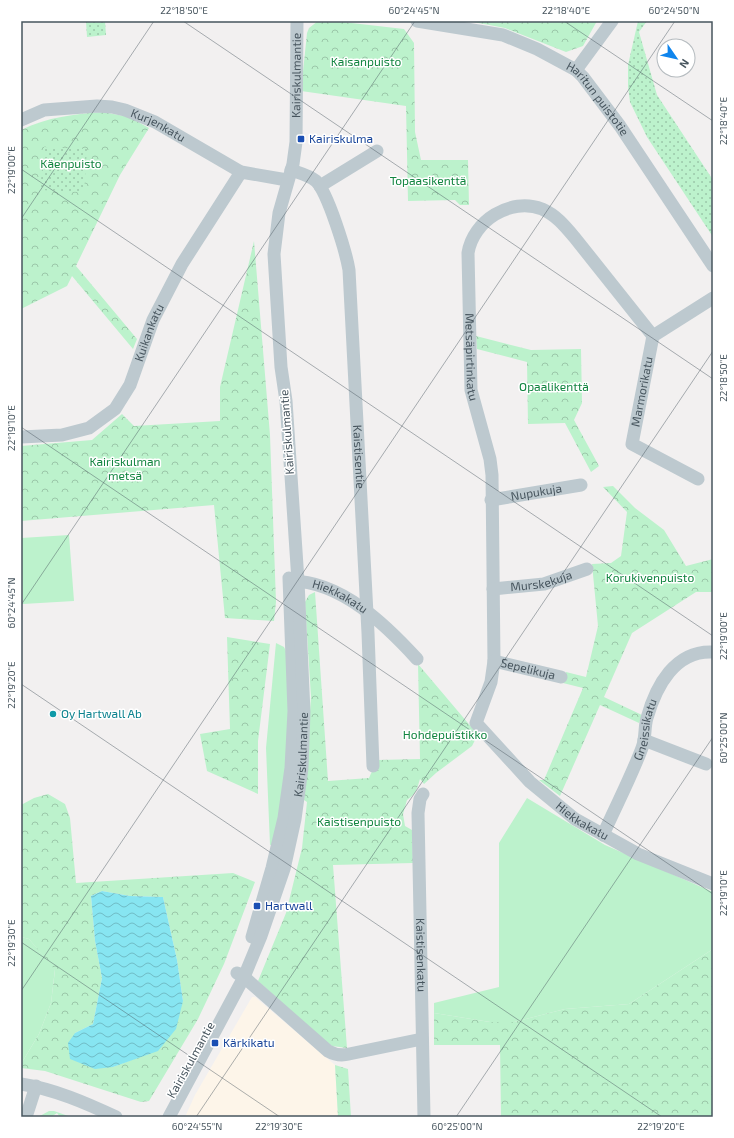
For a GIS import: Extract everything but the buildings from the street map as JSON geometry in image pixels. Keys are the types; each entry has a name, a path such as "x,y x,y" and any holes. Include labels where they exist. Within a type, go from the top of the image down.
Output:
{"street":[{"name":"Kairiskulmantie","path":"169,1117 241,975 272,868 284,818 290,775 294,711 294,581 280,440 279,402 281,367 274,254 278,213 289,175 296,142 296,21"},
{"name":"Haritun puistotie","path":"417,21 503,35 537,49 576,70 620,126 713,266"},
{"path":"576,70 612,21"},
{"name":"Kurjenkatu","path":"21,120 44,110 97,106 119,108 156,122 241,172 289,175"},
{"path":"289,175 309,176 320,186 377,151"},
{"name":"Kuikankatu","path":"21,437 62,435 89,428 115,409 130,385 153,320 182,264 241,172"},
{"name":"Kaistisentie","path":"320,186 346,257 349,270 373,766"},
{"name":"Metsäpirtinkatu","path":"476,723 491,682 494,661 490,459 472,399 471,386 468,253 472,238 480,225 494,215 515,208 537,208 550,214 571,233 653,336"},
{"path":"653,336 713,298"},
{"name":"Marmorikatu","path":"653,336 632,444 698,479"},
{"name":"Nupukuja","path":"491,500 581,485"},
{"name":"Murskekuja","path":"493,589 544,584 587,569"},
{"name":"Hiekkakatu","path":"294,581 324,588 366,610 418,659"},
{"name":"Gneissikatu","path":"603,835 644,740 648,717 657,691 664,677 676,665 690,656 713,652"},
{"name":"Sepelikuja","path":"494,661 561,677"},
{"name":"Hiekkakatu","path":"476,723 542,793 575,819 649,859 713,884"},
{"path":"644,740 706,764"},
{"name":"Kaistisenkatu","path":"423,794 420,800 418,813 424,1117"},
{"name":"Kairiskulmantie","path":"159,1117 241,975"},
{"path":"241,975 333,1054 349,1054 422,1038"},
{"path":"21,1084 36,1086 88,1104 116,1117"},
{"path":"26,1117 36,1086"}],"shaded area":[{"path":"252,997 255,997 335,1065 338,1117 185,1117 195,1095"}],"green space":[{"path":"86,21 105,21 106,35 87,37"},
{"name":"Kaisanpuisto","path":"318,21 334,21 404,29 414,43 415,132 421,160 468,160 469,205 460,205 455,200 408,201 406,106 301,91 307,33 309,28"},
{"path":"468,21 597,21 583,46 566,52 505,28"},
{"path":"638,21 647,21 639,32 657,95 713,180 713,237 647,137 630,102 628,65"},
{"name":"Käenpuisto","path":"103,112 129,117 149,128 120,175 76,266 137,339 133,349 72,276 67,286 21,309 21,130 51,119"},
{"path":"44,147 87,149 84,192 40,190"},
{"name":"Kairiskulman metsä","path":"254,241 270,435 276,602 274,621 225,618 214,505 21,521 21,446 92,440 122,414 134,426 220,421 220,387"},
{"name":"Opaalikenttä","path":"476,336 531,350 581,349 582,403 574,420 599,466 591,472 565,423 528,424 527,362 477,349"},
{"name":"Korukivenpuisto","path":"613,486 635,508 664,530 686,566 713,559 713,592 696,592 632,633 604,697 642,715 639,723 600,705 560,796 539,780 544,780 583,688 563,683 566,672 586,677 598,626 592,564 611,563 621,556 627,512 603,487"},
{"path":"69,535 74,601 23,604 21,538"},
{"name":"Kaistisenpuisto","path":"315,592 328,781 369,778 377,760 420,759 418,664 473,729 475,740 472,746 424,784 420,779 416,791 407,800 403,814 405,826 412,830 413,863 333,865 347,1048 332,1046 324,1041 258,981 286,913 302,848 307,802 304,800 311,697 305,602 309,595"},
{"path":"227,637 270,644 258,741 258,794 207,771 200,734 230,729"},
{"path":"276,643 284,647 287,653 289,695 286,775 275,844 270,845 266,748"},
{"path":"48,794 65,804 70,818 76,883 233,873 255,882 224,964 198,1019 149,1101 141,1102 45,1071 21,1068 21,1064 39,1034 51,1003 55,970 29,939 21,937 21,805 34,798","holes":["102,891 130,896 163,897 177,960 183,1001 134,1059 113,1067 75,1033 93,1024 102,978 95,941 91,896"]},
{"path":"527,798 605,845 713,892 713,949 629,1004 565,1009 514,1022 490,1022 434,1013 434,1003 499,987 499,843"},
{"path":"21,937 29,939 55,969 51,1003 39,1034 21,1064"},
{"path":"713,949 713,1117 501,1117 500,1045 434,1045 434,1013 490,1022 514,1022 565,1009 629,1004"},
{"path":"335,1065 348,1069 351,1117 338,1117"},
{"path":"49,1111 54,1111 71,1117 60,1117 57,1113 51,1117 38,1117"}],"water":[{"path":"102,891 130,896 163,897 177,960 183,1001 176,1029 158,1051 113,1067 95,1069 70,1059 68,1043 75,1033 93,1024 102,978 95,941 91,896"}],"place":[{"name":"Kairiskulma","path":"301,139"},
{"name":"Oy Hartwall Ab","path":"53,714"},
{"name":"Hartwall","path":"257,906"},
{"name":"Kärkikatu","path":"215,1043"}],"park label":[{"name":"Topaasikenttä","path":"428,181"},
{"name":"Hohdepuistikko","path":"445,735"}]}
